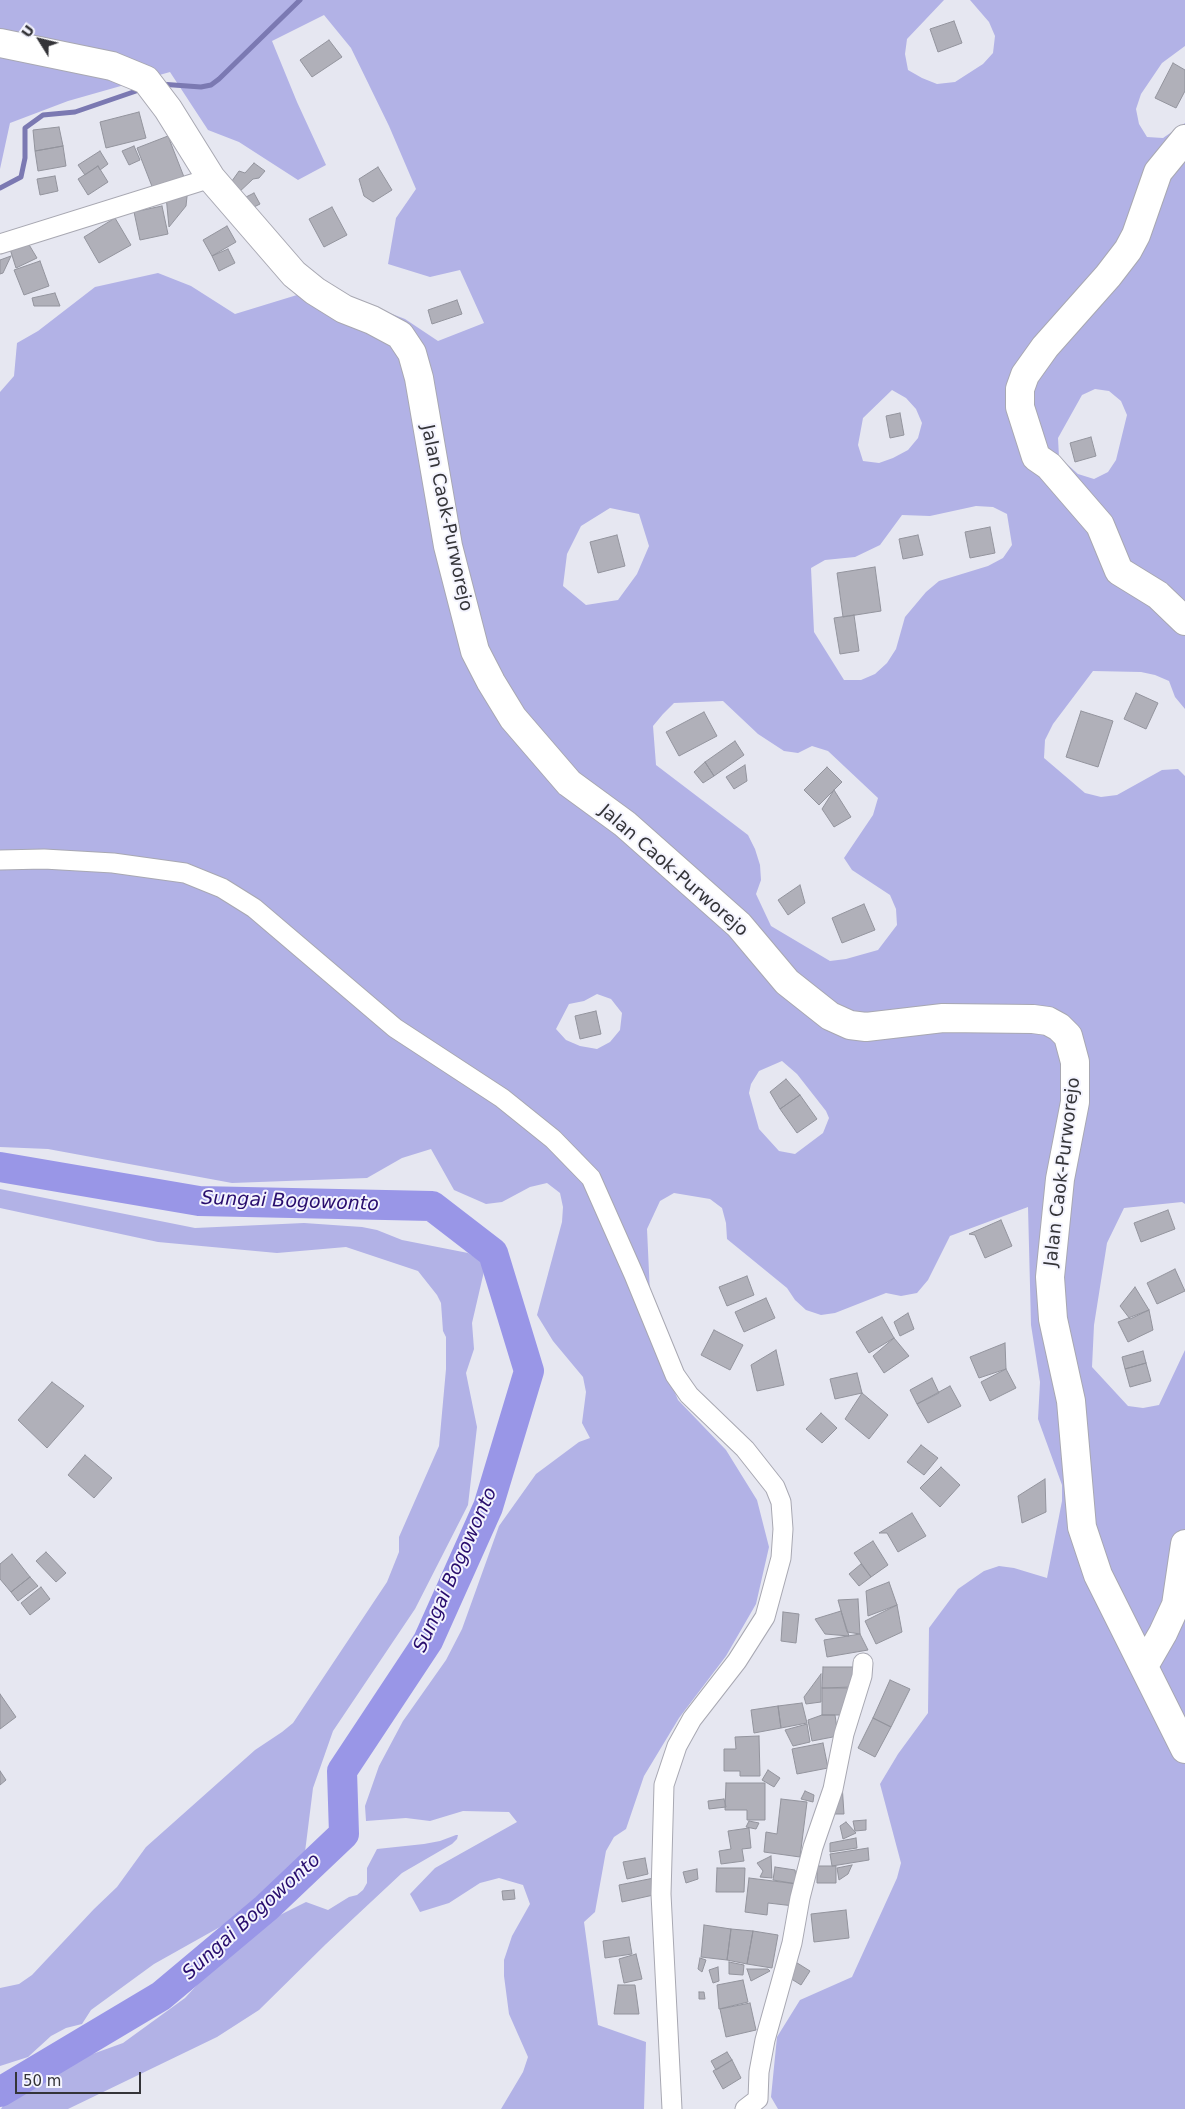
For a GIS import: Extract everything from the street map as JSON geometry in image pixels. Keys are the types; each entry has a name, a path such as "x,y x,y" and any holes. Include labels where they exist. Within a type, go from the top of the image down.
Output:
{"street":[{"name":"Jalan Caok-Purworejo","path":"0,43 112,66 146,80 168,109 211,178 294,274 315,291 344,309 372,320 400,335 412,353 419,378 448,546 476,651 491,682 513,718 569,783 624,824 739,925 787,982 830,1016 850,1025 866,1027 943,1018 1032,1019 1048,1021 1058,1026 1068,1036 1075,1062 1075,1102 1060,1179 1050,1277 1053,1319 1071,1401 1082,1527 1098,1575 1185,1749"},
{"path":"1185,139 1158,172 1136,235 1128,250 1108,276 1045,347 1025,375 1020,389 1020,407 1036,457 1048,466 1100,525 1119,571 1158,595 1185,621"},
{"path":"0,244 211,178"},
{"path":"0,860 44,859 114,863 185,873 222,888 254,908 395,1028 502,1098 553,1139 591,1178 634,1274 675,1375 690,1395 745,1450 775,1487 781,1502 783,1529 780,1558 765,1617 737,1660 692,1720 677,1746 664,1785 661,1894 672,2109"},
{"path":"1144,1666 1163,1633 1176,1604 1185,1544"},
{"path":"755,2106 765,2040 792,1943 800,1898 813,1847 833,1789 844,1734 862,1676 863,1663"}],"shaded area":[{"path":"0,0 944,0 907,39 905,54 908,70 937,84 955,82 983,64 993,53 995,36 989,22 970,0 1185,0 1185,46 1162,63 1141,94 1136,109 1139,124 1147,137 1163,138 1185,123 1185,709 1175,697 1169,681 1155,675 1141,672 1093,671 1053,724 1045,740 1044,758 1085,793 1101,797 1117,795 1162,770 1178,769 1185,776 1185,1204 1182,1202 1124,1208 1107,1243 1094,1325 1092,1367 1128,1406 1143,1408 1159,1405 1185,1350 1185,2109 778,2109 771,2097 777,2037 800,2000 852,1977 897,1878 901,1863 880,1784 898,1754 928,1713 929,1628 958,1589 984,1571 999,1566 1014,1568 1047,1578 1062,1501 1062,1485 1038,1419 1040,1382 1031,1325 1028,1207 950,1236 928,1280 917,1293 901,1296 886,1293 835,1313 821,1315 806,1310 795,1300 787,1288 727,1239 726,1223 722,1208 710,1199 674,1193 660,1201 647,1229 652,1337 678,1400 726,1450 757,1500 769,1547 756,1604 726,1656 679,1718 644,1776 626,1829 614,1837 606,1851 595,1912 584,1922 598,2025 646,2042 644,2109 501,2109 523,2072 528,2057 509,2014 504,1976 504,1960 512,1936 530,1904 523,1885 499,1878 480,1883 449,1903 420,1912 410,1894 435,1868 517,1822 509,1812 463,1811 430,1821 406,1818 366,1821 365,1806 379,1766 403,1721 446,1660 462,1629 499,1526 536,1474 579,1442 590,1438 582,1423 586,1392 583,1377 553,1341 537,1315 562,1222 563,1207 560,1193 547,1183 530,1187 502,1202 486,1204 454,1190 431,1149 402,1158 367,1178 232,1183 48,1149 0,1147 0,392 14,376 17,343 38,331 95,287 158,273 191,286 235,314 297,295 366,304 405,319 438,341 484,323 460,270 430,277 388,264 396,218 416,189 389,126 351,48 324,15 272,41 326,165 298,180 239,142 208,130 170,72 68,101 10,123 0,169","holes":["1095,389 1109,391 1121,401 1127,415 1116,460 1108,472 1094,479 1078,474 1059,457 1058,438 1082,395","892,390 906,398 916,409 922,423 918,438 908,450 879,463 863,461 858,445 863,418","976,506 993,507 1007,514 1012,545 1003,558 988,566 939,581 926,592 905,617 896,649 887,663 875,674 861,680 844,680 814,632 811,568 825,560 855,557 880,545 902,515 930,516","610,508 639,514 649,546 637,574 618,600 586,605 563,586 567,554 581,526","723,701 758,734 784,751 798,753 812,746 828,751 878,798 873,815 844,858 852,870 890,895 896,909 897,925 878,950 846,959 830,961 771,926 756,894 761,880 760,865 748,835 656,765 653,726 674,703","597,994 611,999 622,1013 620,1030 610,1042 597,1049 580,1046 566,1040 556,1029 569,1004 584,1001","782,1061 797,1074 826,1111 829,1118 823,1133 795,1154 779,1151 759,1129 749,1093 751,1084 759,1071"]},
{"path":"0,1189 195,1228 304,1223 362,1227 377,1230 402,1240 468,1253 481,1261 485,1267 472,1323 474,1349 466,1373 477,1427 468,1505 415,1609 333,1731 313,1788 305,1852 268,1892 236,1918 154,1964 91,2010 82,2024 66,2028 51,2036 28,2057 0,2066 0,1988 19,1984 32,1975 117,1887 146,1847 255,1750 293,1723 387,1582 399,1552 399,1537 439,1446 446,1369 446,1337 443,1331 441,1303 418,1271 346,1247 277,1253 158,1242 0,1208"},
{"path":"458,1835 457,1839 452,1844 402,1873 259,2010 217,2037 68,2109 1,2109 10,2094 62,2065 123,2043 185,1998 250,1930 306,1902 328,1910 349,1897 357,1895 367,1883 367,1868 377,1849 424,1844"}],"building":[{"path":"954,21 962,43 938,52 930,29"},
{"path":"329,40 342,57 312,77 300,60"},
{"path":"1173,63 1185,70 1185,91 1176,108 1155,98"},
{"path":"139,112 146,138 106,148 100,122"},
{"path":"59,127 63,146 35,151 33,130"},
{"path":"168,136 184,177 153,189 137,148"},
{"path":"63,146 66,166 38,171 35,151"},
{"path":"134,146 140,160 129,165 122,151"},
{"path":"100,151 108,164 100,170 98,166 85,175 78,165"},
{"path":"254,163 265,171 259,178 253,179 236,195 227,188 239,171 245,173"},
{"path":"98,166 108,182 88,195 78,179"},
{"path":"378,167 392,190 373,202 364,196 359,179"},
{"path":"55,176 58,191 40,195 37,179"},
{"path":"188,187 186,206 169,227 166,196"},
{"path":"254,193 260,204 246,211 240,200"},
{"path":"162,206 168,234 140,240 134,212"},
{"path":"332,207 347,235 324,247 309,219"},
{"path":"115,218 131,245 99,263 84,237"},
{"path":"227,226 236,242 212,256 203,240"},
{"path":"28,243 37,258 16,268 10,249"},
{"path":"228,249 235,263 219,271 212,256"},
{"path":"11,256 3,273 0,274 0,260"},
{"path":"40,261 49,286 24,295 14,270"},
{"path":"55,293 60,306 34,306 32,298"},
{"path":"457,300 462,314 432,324 428,310"},
{"path":"900,413 904,435 890,438 886,416"},
{"path":"1091,437 1096,456 1075,462 1070,443"},
{"path":"990,527 995,553 970,558 965,532"},
{"path":"617,535 625,566 598,573 590,542"},
{"path":"918,535 923,555 903,559 899,539"},
{"path":"875,567 881,611 843,617 837,573"},
{"path":"854,615 859,651 840,654 834,618"},
{"path":"1136,693 1158,703 1146,729 1124,719"},
{"path":"1081,711 1113,721 1098,767 1066,757"},
{"path":"704,712 717,736 679,756 666,732"},
{"path":"735,741 744,755 714,776 705,762"},
{"path":"705,762 714,776 703,783 694,772"},
{"path":"745,765 747,781 734,789 726,777"},
{"path":"827,767 842,782 819,805 804,790"},
{"path":"834,790 851,817 834,827 822,809"},
{"path":"800,885 805,903 788,915 778,900"},
{"path":"864,904 875,930 842,943 832,918"},
{"path":"596,1011 601,1034 580,1039 575,1016"},
{"path":"786,1079 800,1095 780,1109 770,1092"},
{"path":"800,1095 817,1119 797,1133 780,1109"},
{"path":"1168,1210 1175,1229 1141,1242 1134,1223"},
{"path":"1001,1220 1012,1246 985,1258 975,1235 969,1234"},
{"path":"1175,1269 1185,1291 1157,1304 1147,1283"},
{"path":"747,1276 754,1295 727,1306 719,1287"},
{"path":"1135,1287 1149,1310 1130,1319 1120,1306"},
{"path":"766,1298 775,1318 744,1332 735,1312"},
{"path":"1149,1310 1153,1330 1128,1342 1118,1322"},
{"path":"908,1313 914,1329 900,1336 894,1322"},
{"path":"882,1317 894,1338 869,1353 856,1332"},
{"path":"714,1330 743,1345 730,1370 701,1355"},
{"path":"894,1338 909,1356 884,1373 873,1356"},
{"path":"1005,1343 1006,1369 979,1378 970,1357"},
{"path":"776,1350 784,1385 757,1391 751,1365"},
{"path":"1143,1351 1146,1363 1125,1369 1122,1357"},
{"path":"1146,1363 1151,1381 1130,1387 1125,1369"},
{"path":"1006,1369 1016,1388 990,1401 981,1382"},
{"path":"857,1373 862,1393 835,1399 830,1379"},
{"path":"932,1378 939,1393 917,1404 910,1390"},
{"path":"52,1382 84,1406 47,1448 18,1420"},
{"path":"950,1386 961,1406 928,1423 917,1404"},
{"path":"862,1393 888,1415 869,1439 845,1419"},
{"path":"821,1413 837,1428 822,1443 806,1429"},
{"path":"921,1445 938,1458 924,1475 907,1462"},
{"path":"85,1455 112,1478 94,1498 68,1475"},
{"path":"941,1467 960,1485 940,1507 920,1488"},
{"path":"1045,1479 1046,1512 1022,1523 1018,1496"},
{"path":"912,1513 926,1536 898,1552 887,1533 879,1533"},
{"path":"873,1541 888,1565 871,1577 854,1553"},
{"path":"46,1552 66,1573 56,1582 36,1561"},
{"path":"12,1554 30,1577 11,1592 0,1579 0,1564"},
{"path":"861,1564 871,1577 859,1586 849,1574"},
{"path":"30,1577 38,1586 18,1601 11,1592"},
{"path":"889,1582 897,1605 868,1616 866,1591"},
{"path":"41,1587 50,1599 30,1615 21,1603"},
{"path":"858,1599 860,1634 847,1632 838,1600"},
{"path":"897,1605 902,1632 876,1644 865,1621"},
{"path":"841,1611 849,1636 825,1634 815,1619"},
{"path":"783,1612 799,1614 796,1643 781,1641"},
{"path":"860,1634 868,1650 827,1657 824,1640"},
{"path":"823,1667 854,1667 853,1687 822,1688"},
{"path":"821,1674 821,1702 806,1704 804,1697"},
{"path":"890,1680 910,1689 891,1727 873,1718"},
{"path":"822,1688 849,1688 849,1715 822,1715"},
{"path":"0,1694 16,1717 0,1729"},
{"path":"802,1703 807,1723 781,1728 778,1706"},
{"path":"778,1706 781,1728 754,1733 751,1710"},
{"path":"822,1715 835,1715 838,1736 812,1741 808,1720"},
{"path":"873,1718 891,1727 875,1757 858,1748"},
{"path":"807,1724 810,1742 793,1746 785,1730"},
{"path":"759,1736 760,1776 740,1776 740,1771 724,1771 724,1749 736,1749 735,1737"},
{"path":"823,1743 828,1768 797,1774 792,1749"},
{"path":"768,1770 780,1778 774,1787 762,1780"},
{"path":"0,1771 6,1780 0,1785"},
{"path":"726,1783 765,1783 765,1820 747,1820 747,1810 725,1810"},
{"path":"842,1784 844,1814 828,1814"},
{"path":"805,1791 814,1795 813,1802 801,1799"},
{"path":"724,1799 726,1807 709,1809 708,1801"},
{"path":"781,1799 807,1802 800,1857 764,1852 766,1832 777,1834"},
{"path":"866,1820 866,1830 855,1831 853,1821"},
{"path":"749,1821 759,1823 756,1829 746,1827"},
{"path":"846,1822 856,1833 843,1839 840,1826"},
{"path":"749,1828 751,1848 742,1849 744,1861 721,1864 719,1851 731,1849 728,1831"},
{"path":"856,1838 857,1848 830,1852 830,1843"},
{"path":"868,1848 869,1860 832,1866 830,1854"},
{"path":"771,1856 772,1878 760,1877 763,1871 757,1863"},
{"path":"645,1858 648,1874 627,1879 623,1862"},
{"path":"852,1865 848,1874 839,1880 837,1868"},
{"path":"817,1866 836,1866 836,1883 817,1883"},
{"path":"775,1867 795,1870 797,1884 773,1880"},
{"path":"717,1868 745,1868 744,1892 716,1892"},
{"path":"697,1869 698,1879 686,1883 683,1872"},
{"path":"654,1878 658,1894 622,1902 619,1885"},
{"path":"749,1878 797,1884 794,1906 768,1903 767,1915 745,1912"},
{"path":"514,1890 515,1899 503,1900 502,1891"},
{"path":"846,1910 849,1938 814,1942 811,1914"},
{"path":"704,1925 731,1929 727,1960 701,1957"},
{"path":"731,1929 753,1931 747,1964 727,1960"},
{"path":"753,1931 778,1935 772,1968 747,1964"},
{"path":"629,1937 632,1954 605,1958 603,1941"},
{"path":"636,1954 642,1979 624,1983 619,1959"},
{"path":"700,1958 706,1960 702,1972 698,1969"},
{"path":"794,1961 810,1971 801,1985 785,1975"},
{"path":"729,1962 744,1965 743,1975 729,1974"},
{"path":"718,1967 719,1981 713,1983 709,1970"},
{"path":"747,1969 768,1969 770,1971 751,1981"},
{"path":"743,1980 748,2002 719,2009 717,1985"},
{"path":"618,1985 635,1985 639,2014 614,2014"},
{"path":"699,1992 704,1992 705,1999 699,1999"},
{"path":"750,2003 756,2030 726,2037 720,2009"},
{"path":"727,2052 732,2060 716,2070 711,2061"},
{"path":"732,2060 741,2078 723,2089 713,2071"}],"waterway":[{"path":"160,84 201,87 211,85 300,0"},
{"path":"0,188 21,177 25,158 25,128 43,115 75,112 142,89"},
{"name":"Sungai Bogowonto","path":"0,1167 199,1201 432,1206 493,1253 529,1371 488,1507 428,1641 342,1771 344,1834 266,1908 161,1996 0,2092"}]}
